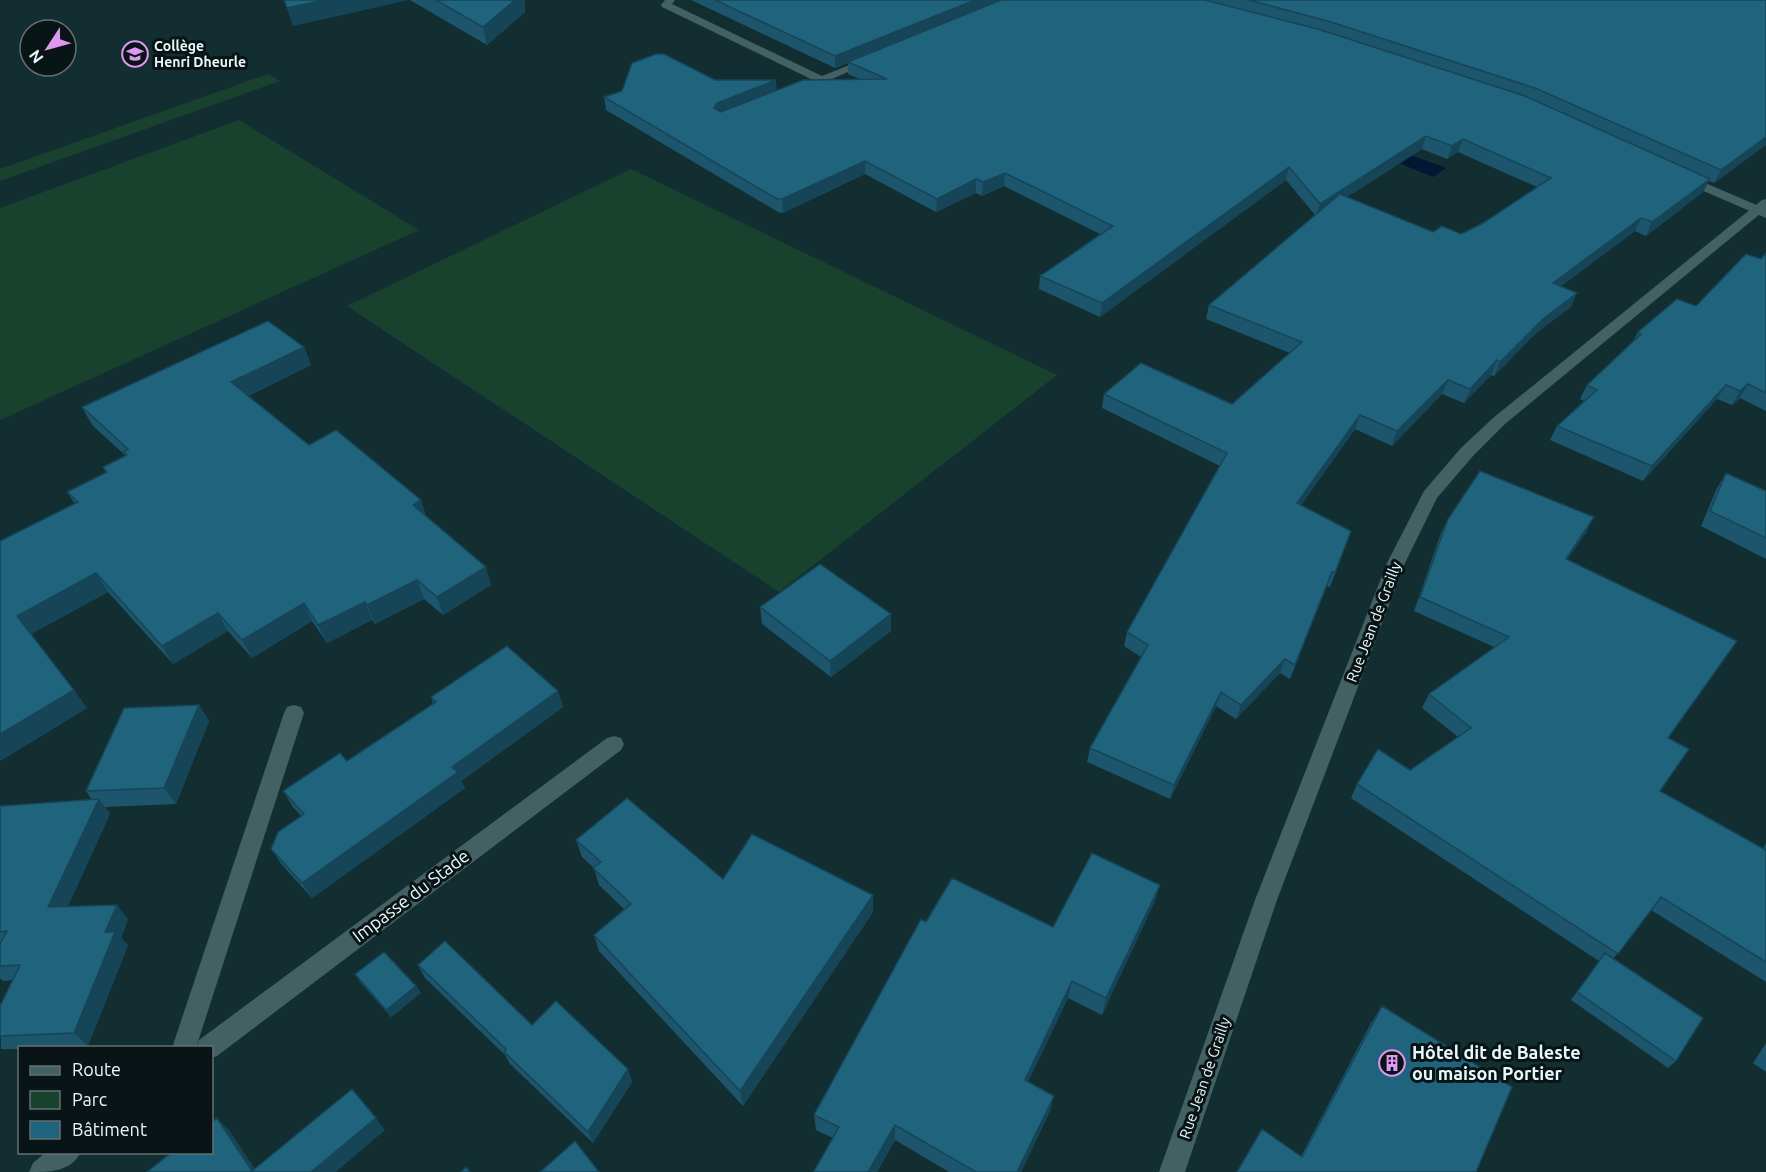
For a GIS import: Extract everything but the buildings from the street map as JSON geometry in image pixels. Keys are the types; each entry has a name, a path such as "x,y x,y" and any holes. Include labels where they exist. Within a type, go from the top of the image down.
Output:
{"street":[{"path":"670,0 666,5 822,80"},
{"path":"789,93 887,53"},
{"path":"1672,172 1763,209"},
{"name":"Rue Jean de Grailly","path":"1172,1172 1266,900 1396,563 1430,495 1467,452 1499,421 1763,209"},
{"path":"184,1046 294,713"},
{"name":"Impasse du Stade","path":"209,1046 614,744"},
{"path":"42,1172 65,1154"}],"green space":[{"path":"268,74 280,81 0,181 0,169"},
{"path":"239,120 419,230 0,420 0,208"},
{"path":"631,169 1057,375 779,592 347,306"}],"water":[{"path":"1402,152 1446,168 1433,177 1389,159"}],"place":[{"name":"Collège Henri Dheurle","path":"135,54"},
{"name":"Hôtel dit de Baleste ou maison Portier","path":"1392,1063"}]}
